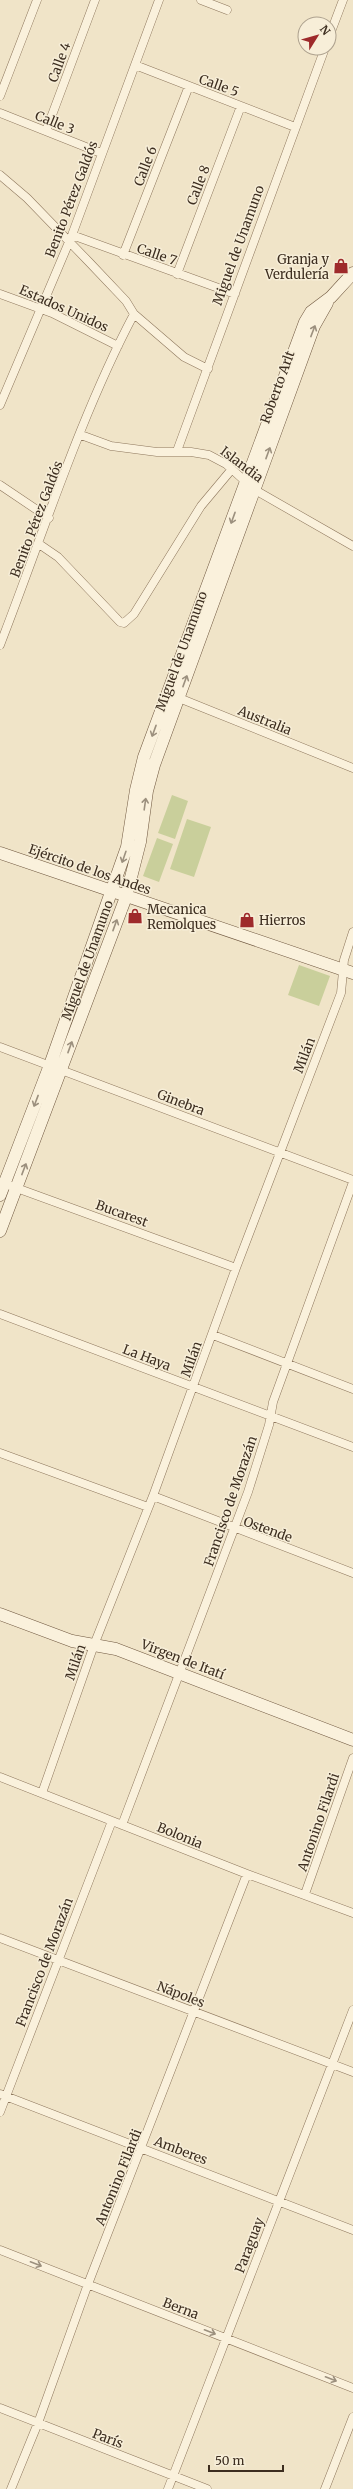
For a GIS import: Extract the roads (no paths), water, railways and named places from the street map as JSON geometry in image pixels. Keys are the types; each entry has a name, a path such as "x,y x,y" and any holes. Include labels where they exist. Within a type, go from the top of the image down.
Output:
{"street":[{"path":"0,96 36,0"},
{"name":"Calle 4","path":"46,131 95,0"},
{"name":"Benito Pérez Galdós","path":"0,405 70,238 159,0"},
{"path":"201,0 227,10"},
{"path":"337,16 343,0"},
{"name":"Miguel de Unamuno","path":"177,451 322,56"},
{"name":"Calle 5","path":"135,66 295,127"},
{"name":"Calle 6","path":"123,255 189,86"},
{"name":"Calle 8","path":"177,274 242,106"},
{"name":"Calle 3","path":"0,113 101,153"},
{"path":"0,175 70,238 134,314 184,357 208,369"},
{"name":"Calle 7","path":"70,238 235,294"},
{"name":"Roberto Arlt","path":"246,481 305,322 311,312 331,297 353,273"},
{"name":"Estados Unidos","path":"0,294 41,309 118,346"},
{"name":"Roberto Arlt","path":"255,490 314,326 331,297"},
{"name":"Benito Pérez Galdós","path":"0,645 81,435 118,346 134,314"},
{"name":"Islandia","path":"81,435 111,446 157,452 177,451 209,455 232,469 255,490 353,546"},
{"path":"39,544 58,557 120,622 124,623 134,614 201,506 232,469"},
{"name":"Miguel de Unamuno","path":"0,1231 126,897 140,842 150,779 173,696 246,481"},
{"path":"0,485 48,518"},
{"name":"Miguel de Unamuno","path":"0,1195 2,1182 50,1065 127,847 139,772 173,696 255,490"},
{"name":"Australia","path":"173,696 353,768"},
{"name":"Ejército de los Andes","path":"0,853 126,897 348,971"},
{"name":"Milán","path":"42,1793 94,1645 153,1496 213,1335 236,1268 341,993 348,971 345,953 353,932"},
{"name":"Ginebra","path":"0,1047 280,1152 353,1181"},
{"name":"Francisco de Morazán","path":"122,1825 248,1492 273,1402 353,1181"},
{"name":"Bucarest","path":"2,1182 236,1268"},
{"name":"La Haya","path":"0,1314 353,1447"},
{"path":"213,1335 353,1389"},
{"path":"0,1453 148,1507"},
{"name":"Ostende","path":"153,1496 234,1529 353,1573"},
{"name":"Virgen de Itatí","path":"0,1614 72,1641 116,1649 353,1740"},
{"name":"Antonino Filardi","path":"305,1894 353,1758"},
{"name":"Bolonia","path":"0,1777 247,1874 305,1894 353,1913"},
{"name":"Francisco de Morazán","path":"0,2112 3,2096 112,1821"},
{"name":"Antonino Filardi","path":"11,2489 38,2423 88,2284 247,1874"},
{"name":"Nápoles","path":"0,1938 353,2072"},
{"name":"Paraguay","path":"168,2489 353,2010"},
{"name":"Amberes","path":"3,2096 353,2230"},
{"name":"Berna","path":"0,2250 353,2388"},
{"name":"París","path":"0,2408 207,2489"},
{"path":"325,2489 353,2417"}],"place":[{"name":"Granja y Verdulería","path":"341,266"},
{"name":"Mecanica Remolques","path":"135,916"},
{"name":"Hierros","path":"247,920"}]}
